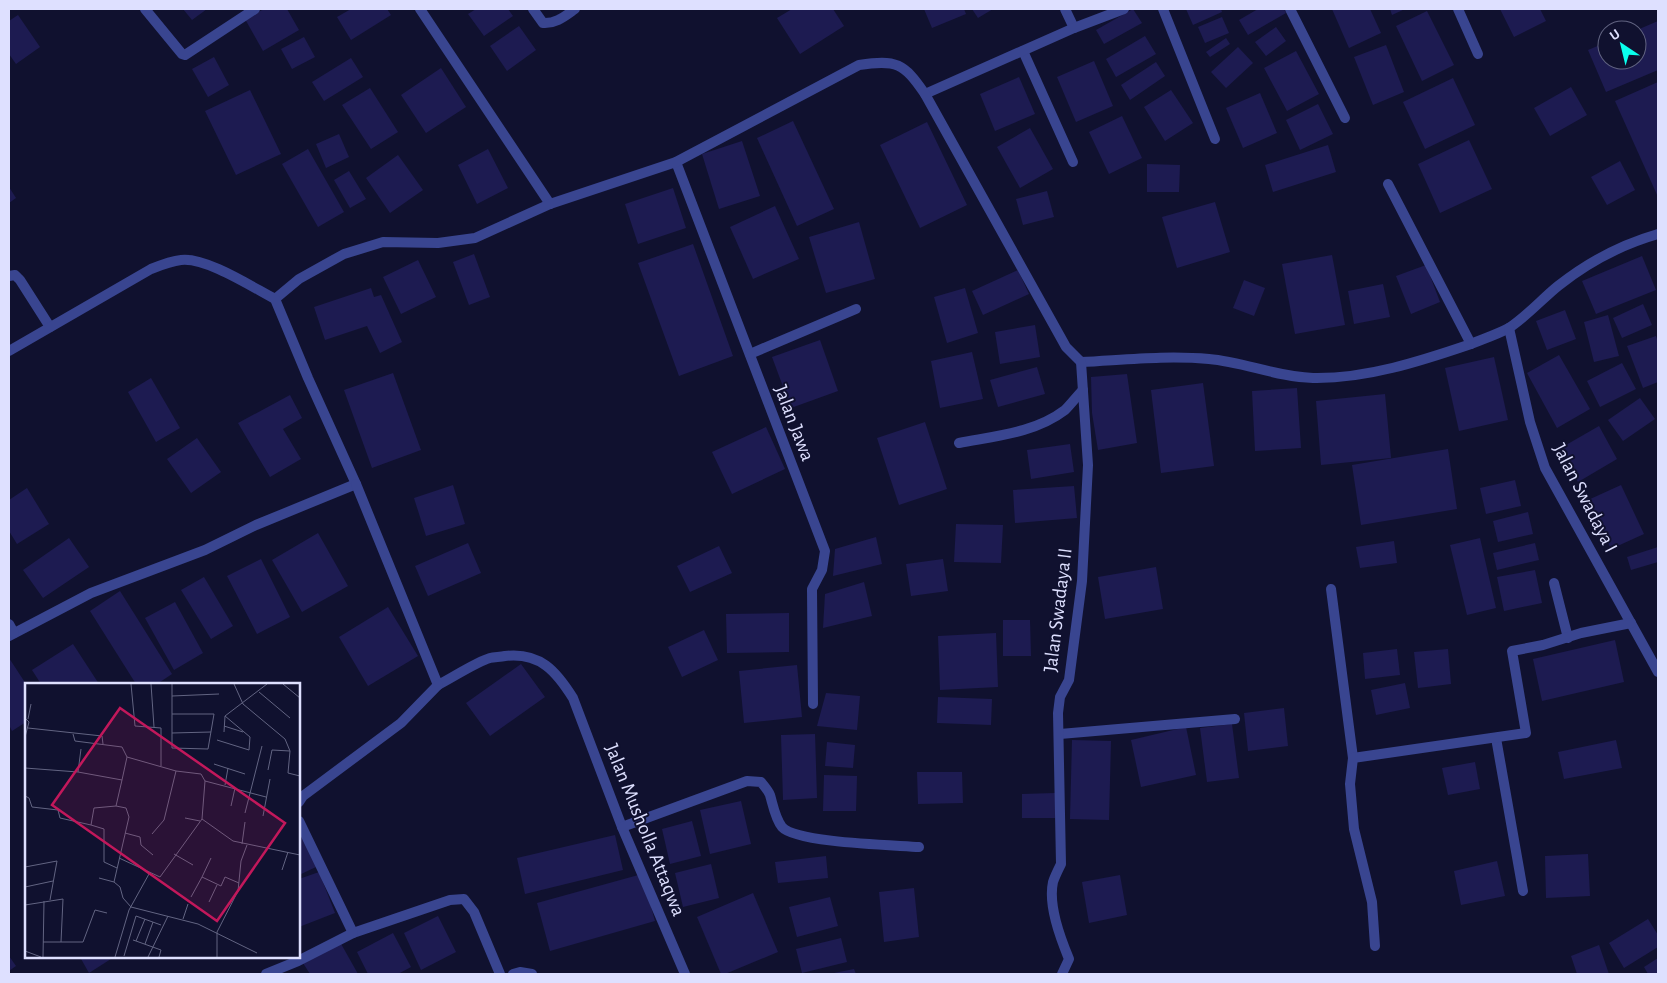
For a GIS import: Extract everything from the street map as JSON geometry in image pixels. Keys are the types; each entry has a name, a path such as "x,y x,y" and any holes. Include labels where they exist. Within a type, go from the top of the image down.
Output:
{"street":[{"path":"145,9 184,55 255,9"},
{"path":"420,9 550,204"},
{"path":"532,9 543,23 550,24 574,9"},
{"path":"1065,9 1074,28"},
{"path":"925,94 1074,28 1124,9"},
{"path":"1162,9 1215,138"},
{"path":"1290,9 1345,118"},
{"path":"1458,9 1478,54"},
{"path":"1023,51 1073,162"},
{"path":"275,299 299,280 344,254 383,242 438,243 475,238 550,204 676,162 859,65 879,62 891,62 900,66 915,79 1066,347 1080,362 1176,357 1211,359 1312,378 1343,377 1393,368 1472,344 1509,328 1558,286 1581,270 1614,252 1658,234"},
{"name":"Jalan Jawa","path":"676,162 824,551 822,570 812,589 814,704"},
{"path":"1388,184 1472,344"},
{"path":"9,351 151,269 166,263 196,260 275,299 356,484 438,685"},
{"path":"9,276 16,275 50,327"},
{"path":"750,354 856,309"},
{"name":"Jalan Swadaya I","path":"1509,328 1530,422 1545,468 1658,672"},
{"name":"Jalan Swadaya II","path":"1062,974 1068,959 1052,900 1053,881 1061,864 1060,697 1069,680 1082,580 1088,465 1080,362"},
{"path":"959,443 998,437 1047,422 1066,409 1083,390"},
{"path":"9,624 11,635 91,593 205,550 256,525 356,484"},
{"path":"1554,583 1568,638"},
{"path":"1331,589 1354,758 1350,784 1354,829 1372,902 1375,946"},
{"path":"1354,758 1526,733 1512,651 1568,638 1581,633 1631,623"},
{"name":"Jalan Musholla Attaqwa","path":"300,800 303,796 402,723 438,685 490,658 514,655 533,658 547,665 561,679 573,698 622,827 686,974"},
{"path":"1060,734 1235,718"},
{"path":"1496,738 1523,891"},
{"path":"622,827 747,781 760,782 769,792 775,812 783,827 793,834 812,838 919,847"},
{"path":"300,823 353,933"},
{"path":"300,958 353,933 450,900 464,899 474,912 500,974"},
{"path":"266,974 297,959"},
{"path":"513,974 520,972 532,974"}],"building":[{"path":"183,9 207,9 192,20"},
{"path":"264,9 287,9 299,30 263,51 245,19"},
{"path":"351,9 387,9 391,15 351,40 337,17"},
{"path":"476,9 508,9 513,16 484,36 468,14"},
{"path":"792,9 833,9 844,26 800,54 777,18"},
{"path":"924,9 964,9 966,14 932,28"},
{"path":"972,9 993,9 978,18"},
{"path":"1133,9 1142,23 1104,44 1096,30"},
{"path":"1186,9 1221,9 1222,12 1193,25"},
{"path":"1258,9 1284,9 1286,13 1248,35 1239,20"},
{"path":"1332,9 1370,9 1381,33 1349,48"},
{"path":"1390,9 1405,9 1392,15"},
{"path":"1500,9 1540,9 1546,21 1514,37"},
{"path":"1427,11 1454,65 1422,81 1396,26"},
{"path":"18,15 40,47 16,64 9,54 9,21"},
{"path":"1222,17 1229,33 1205,43 1198,27"},
{"path":"1658,21 1658,70 1606,92 1588,50 1597,46 1597,70 1647,70 1647,26"},
{"path":"519,26 536,50 507,71 490,46"},
{"path":"1276,27 1286,41 1266,56 1255,42"},
{"path":"1145,36 1156,54 1116,77 1106,59"},
{"path":"304,37 315,57 292,69 281,49"},
{"path":"1226,38 1230,44 1210,57 1206,52"},
{"path":"1386,45 1404,92 1373,105 1354,57"},
{"path":"1238,47 1253,63 1226,88 1211,72"},
{"path":"1296,51 1319,94 1287,111 1264,68"},
{"path":"214,57 229,85 208,97 192,69"},
{"path":"351,58 363,77 324,101 312,82"},
{"path":"1094,61 1113,106 1076,122 1057,77"},
{"path":"1156,62 1165,76 1130,100 1121,85"},
{"path":"441,68 466,107 426,133 401,95"},
{"path":"1019,77 1035,114 995,131 980,94"},
{"path":"1453,78 1475,125 1425,149 1403,102"},
{"path":"1658,82 1658,197 1615,101"},
{"path":"1571,87 1587,115 1550,136 1534,108"},
{"path":"370,88 398,132 371,149 342,105"},
{"path":"250,90 281,154 236,175 205,111"},
{"path":"1171,90 1193,123 1165,141 1144,107"},
{"path":"1260,93 1277,133 1243,148 1226,108"},
{"path":"1318,104 1333,134 1300,150 1286,120"},
{"path":"1122,116 1142,158 1109,174 1089,132"},
{"path":"793,121 834,209 797,226 757,138"},
{"path":"927,122 967,205 920,228 880,145"},
{"path":"1030,128 1053,169 1020,188 997,147"},
{"path":"339,134 349,157 326,168 316,144"},
{"path":"1469,140 1492,189 1440,213 1418,164"},
{"path":"742,141 760,196 719,209 702,154"},
{"path":"1328,145 1336,172 1273,192 1265,165"},
{"path":"308,149 344,212 318,227 282,164"},
{"path":"488,149 508,188 477,204 458,165"},
{"path":"398,155 423,190 390,213 366,178"},
{"path":"1620,161 1635,190 1607,205 1591,177"},
{"path":"1147,164 1180,165 1179,192 1147,192"},
{"path":"349,171 366,199 350,208 334,180"},
{"path":"9,187 16,198 9,203"},
{"path":"673,188 686,228 638,244 625,204"},
{"path":"1047,191 1054,217 1023,225 1016,199"},
{"path":"1215,202 1230,252 1177,268 1162,217"},
{"path":"775,206 799,259 753,279 730,227"},
{"path":"859,222 875,279 826,293 809,237"},
{"path":"693,244 733,356 679,376 638,263"},
{"path":"474,254 490,297 469,305 453,262"},
{"path":"1332,255 1345,325 1295,334 1282,264"},
{"path":"1642,256 1656,290 1596,314 1582,281"},
{"path":"418,260 436,297 401,314 383,277"},
{"path":"1426,265 1440,302 1411,314 1396,276"},
{"path":"1018,270 1029,294 983,315 972,291"},
{"path":"1244,280 1265,288 1254,316 1233,308"},
{"path":"1383,284 1390,317 1354,324 1348,291"},
{"path":"371,288 374,297 381,295 402,342 380,353 367,326 325,340 314,307"},
{"path":"965,288 978,333 947,343 934,297"},
{"path":"1643,304 1652,325 1622,338 1613,318"},
{"path":"1565,310 1576,339 1547,350 1536,321"},
{"path":"1608,315 1619,356 1594,362 1584,322"},
{"path":"1035,325 1040,357 1000,364 995,332"},
{"path":"1656,336 1658,342 1658,382 1643,388 1627,346"},
{"path":"820,340 838,391 791,408 772,357"},
{"path":"972,352 983,399 940,408 931,361"},
{"path":"1559,355 1590,409 1557,428 1527,373"},
{"path":"1494,357 1508,420 1459,431 1445,368"},
{"path":"1622,363 1636,389 1600,407 1587,381"},
{"path":"1037,367 1045,394 998,407 990,380"},
{"path":"393,373 421,450 372,468 344,390"},
{"path":"1127,374 1137,443 1098,450 1092,413 1091,377"},
{"path":"151,378 180,428 156,442 128,392"},
{"path":"1203,383 1214,466 1161,473 1151,390"},
{"path":"1297,388 1301,448 1255,451 1252,391"},
{"path":"1385,394 1391,458 1321,465 1316,401"},
{"path":"290,395 302,418 283,429 301,459 270,477 238,423"},
{"path":"1640,398 1655,419 1623,441 1608,420"},
{"path":"925,422 947,489 899,505 877,438"},
{"path":"1599,426 1617,459 1578,482 1559,449"},
{"path":"766,427 785,469 732,494 712,452"},
{"path":"197,438 221,472 191,493 167,459"},
{"path":"1070,444 1074,472 1031,479 1027,450"},
{"path":"1448,449 1457,509 1361,525 1352,465"},
{"path":"1515,480 1521,506 1486,514 1480,488"},
{"path":"453,485 465,524 426,536 414,498"},
{"path":"1621,485 1644,534 1611,549 1588,500"},
{"path":"1074,486 1077,518 1015,523 1013,490"},
{"path":"27,488 49,524 17,544 9,531 9,500"},
{"path":"1528,512 1533,534 1498,542 1493,521"},
{"path":"956,524 1003,525 1001,563 954,562"},
{"path":"318,533 348,586 302,612 272,560"},
{"path":"876,537 882,564 833,576 835,549"},
{"path":"69,538 89,567 43,598 23,570"},
{"path":"1480,538 1496,608 1467,615 1450,545"},
{"path":"1394,541 1397,563 1360,568 1356,547"},
{"path":"468,543 481,573 428,596 415,566"},
{"path":"1535,543 1539,560 1497,570 1493,553"},
{"path":"719,546 732,573 690,592 677,566"},
{"path":"1658,547 1658,562 1631,570 1627,557"},
{"path":"261,559 290,617 257,634 227,576"},
{"path":"943,559 948,591 911,596 906,564"},
{"path":"1156,567 1163,609 1105,619 1098,577"},
{"path":"1535,570 1542,603 1504,611 1497,577"},
{"path":"204,577 233,626 211,639 181,590"},
{"path":"864,582 872,616 823,628 825,594"},
{"path":"120,591 172,674 158,683 135,683 90,611"},
{"path":"175,602 203,653 174,670 145,618"},
{"path":"388,607 418,656 368,686 339,637"},
{"path":"789,613 789,652 727,653 726,614"},
{"path":"1003,620 1030,620 1031,656 1003,656"},
{"path":"704,630 718,660 682,677 668,647"},
{"path":"996,633 998,687 940,690 938,636"},
{"path":"1615,640 1624,682 1542,701 1533,659"},
{"path":"73,644 98,683 40,683 32,670"},
{"path":"1397,649 1400,675 1365,679 1363,653"},
{"path":"1448,649 1451,684 1418,688 1414,652"},
{"path":"9,658 25,683 25,723 12,731 9,725"},
{"path":"521,664 545,697 490,736 466,703"},
{"path":"797,665 802,717 744,723 739,671"},
{"path":"1405,683 1410,708 1376,715 1371,690"},
{"path":"826,693 860,696 857,730 817,726"},
{"path":"938,697 992,699 991,725 937,723"},
{"path":"1284,708 1288,746 1248,751 1244,713"},
{"path":"1232,724 1239,778 1207,782 1200,728"},
{"path":"1186,727 1196,775 1141,787 1131,740"},
{"path":"815,734 817,798 783,800 781,735"},
{"path":"1072,740 1111,741 1109,820 1070,819"},
{"path":"1616,740 1622,768 1564,779 1558,752"},
{"path":"827,742 855,745 853,768 825,766"},
{"path":"1475,762 1480,789 1448,795 1442,768"},
{"path":"917,772 962,772 963,803 918,804"},
{"path":"824,775 857,776 856,811 823,811"},
{"path":"1055,793 1055,818 1022,818 1022,794"},
{"path":"741,801 751,844 710,854 700,810"},
{"path":"692,821 701,856 670,864 662,829"},
{"path":"300,832 316,867 300,875"},
{"path":"615,835 623,870 525,894 517,858"},
{"path":"1588,854 1590,896 1546,898 1545,856"},
{"path":"826,856 828,878 778,883 775,862"},
{"path":"1497,861 1505,896 1461,905 1454,871"},
{"path":"711,864 719,898 683,907 675,873"},
{"path":"319,872 335,913 300,927 300,879"},
{"path":"642,874 655,921 550,951 537,903"},
{"path":"1120,875 1127,915 1089,923 1082,882"},
{"path":"914,888 919,937 884,942 879,892"},
{"path":"753,893 778,952 721,974 697,917"},
{"path":"830,897 838,926 797,937 789,907"},
{"path":"438,916 456,952 421,970 404,933"},
{"path":"1648,919 1658,935 1658,947 1624,968 1609,943"},
{"path":"393,933 411,967 398,974 368,974 357,952"},
{"path":"841,938 847,962 802,973 796,949"},
{"path":"340,942 358,974 310,974 303,963"},
{"path":"1599,945 1609,974 1577,974 1571,956"},
{"path":"9,956 16,966 9,971"},
{"path":"81,958 112,958 89,973"},
{"path":"1658,958 1658,974 1648,974 1644,967"},
{"path":"854,969 856,974 834,974 834,973"}]}
